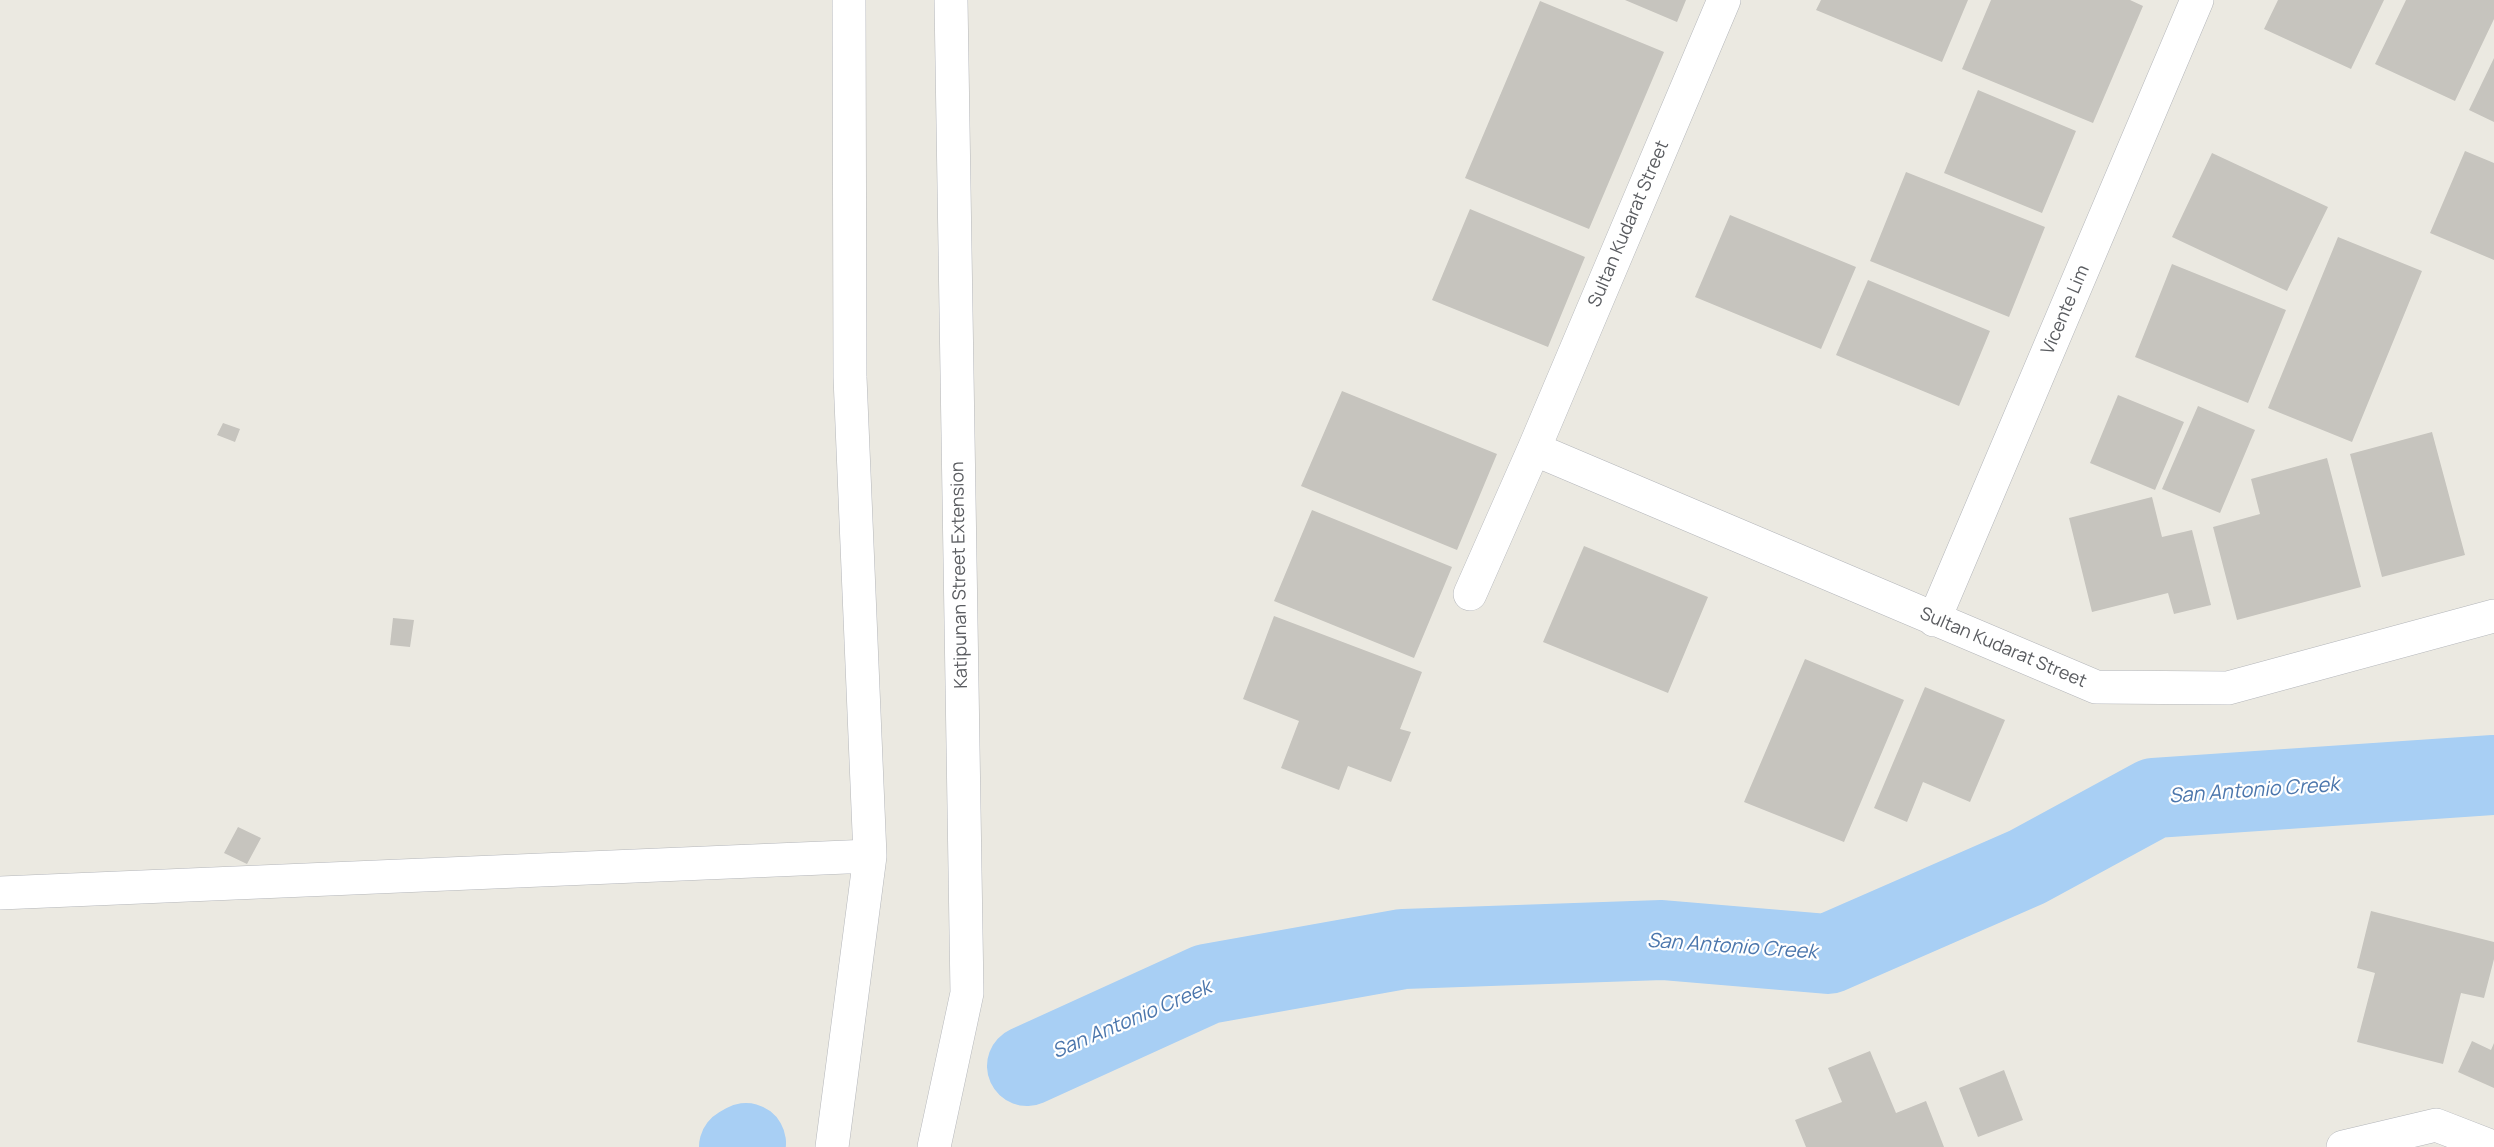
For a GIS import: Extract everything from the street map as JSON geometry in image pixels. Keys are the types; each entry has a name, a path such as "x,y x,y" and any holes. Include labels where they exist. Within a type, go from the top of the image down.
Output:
{"street":[{"path":"832,1147 870,856 850,377 849,0"},
{"name":"Katipunan Street Extension","path":"934,1147 967,993 951,0"},
{"name":"Sultan Kudarat Street","path":"1470,594 1534,449 1724,0"},
{"name":"Vicente Lim","path":"1934,620 2197,0"},
{"name":"Sultan Kudarat Street","path":"1534,449 2096,687 2228,688 2494,616"},
{"path":"0,893 870,856"},
{"path":"2343,1147 2436,1125 2493,1147"}],"building":[{"path":"1625,0 1686,0 1677,22"},
{"path":"1821,0 1968,0 1942,62 1816,10"},
{"path":"1991,0 2130,0 2143,6 2093,123 1962,69"},
{"path":"2278,0 2384,0 2351,69 2264,29"},
{"path":"2406,0 2494,0 2494,19 2455,101 2375,64"},
{"path":"1540,1 1664,52 1589,229 1465,178"},
{"path":"2494,58 2494,122 2469,110"},
{"path":"1978,90 2076,131 2042,213 1944,173"},
{"path":"2465,151 2494,163 2494,260 2430,233"},
{"path":"2212,153 2328,207 2287,291 2172,237"},
{"path":"1906,172 2045,227 2009,317 1870,261"},
{"path":"1470,209 1585,257 1548,347 1432,300"},
{"path":"1730,215 1856,267 1821,349 1695,297"},
{"path":"2338,237 2422,271 2352,442 2268,408"},
{"path":"2172,264 2286,310 2248,403 2135,357"},
{"path":"1868,280 1990,331 1959,406 1836,355"},
{"path":"1342,391 1497,454 1457,550 1301,486"},
{"path":"2118,395 2184,422 2155,490 2090,463"},
{"path":"2198,406 2255,430 2220,513 2162,489"},
{"path":"223,423 240,429 235,442 217,435"},
{"path":"2432,432 2465,555 2382,577 2350,454"},
{"path":"2327,458 2361,587 2237,620 2213,527 2260,514 2251,479"},
{"path":"2152,497 2162,537 2192,530 2211,605 2174,614 2168,593 2092,612 2069,518"},
{"path":"1312,510 1452,567 1414,658 1274,601"},
{"path":"1584,546 1708,597 1668,693 1543,642"},
{"path":"1274,616 1422,672 1400,729 1411,732 1391,782 1348,766 1339,790 1281,768 1299,721 1243,699"},
{"path":"393,618 414,620 410,647 390,645"},
{"path":"1805,659 1904,700 1844,842 1744,802"},
{"path":"1925,687 2005,720 1970,802 1923,782 1907,822 1874,808"},
{"path":"238,827 261,838 247,864 224,853"},
{"path":"2371,911 2494,942 2494,959 2484,998 2461,993 2443,1064 2357,1042 2375,973 2357,968"},
{"path":"2472,1041 2491,1050 2494,1043 2494,1088 2458,1072"},
{"path":"1870,1051 1896,1113 1926,1101 1944,1147 1806,1147 1795,1120 1842,1102 1828,1068"},
{"path":"2004,1070 2023,1120 1978,1137 1959,1088"}],"waterway":[{"name":"San Antonio Creek","path":"1027,1066 1207,984 1403,949 1662,940 1828,954 2027,867 2154,798 2494,775"},
{"name":"San Antonio Creek","path":"739,1147 746,1143"}]}
